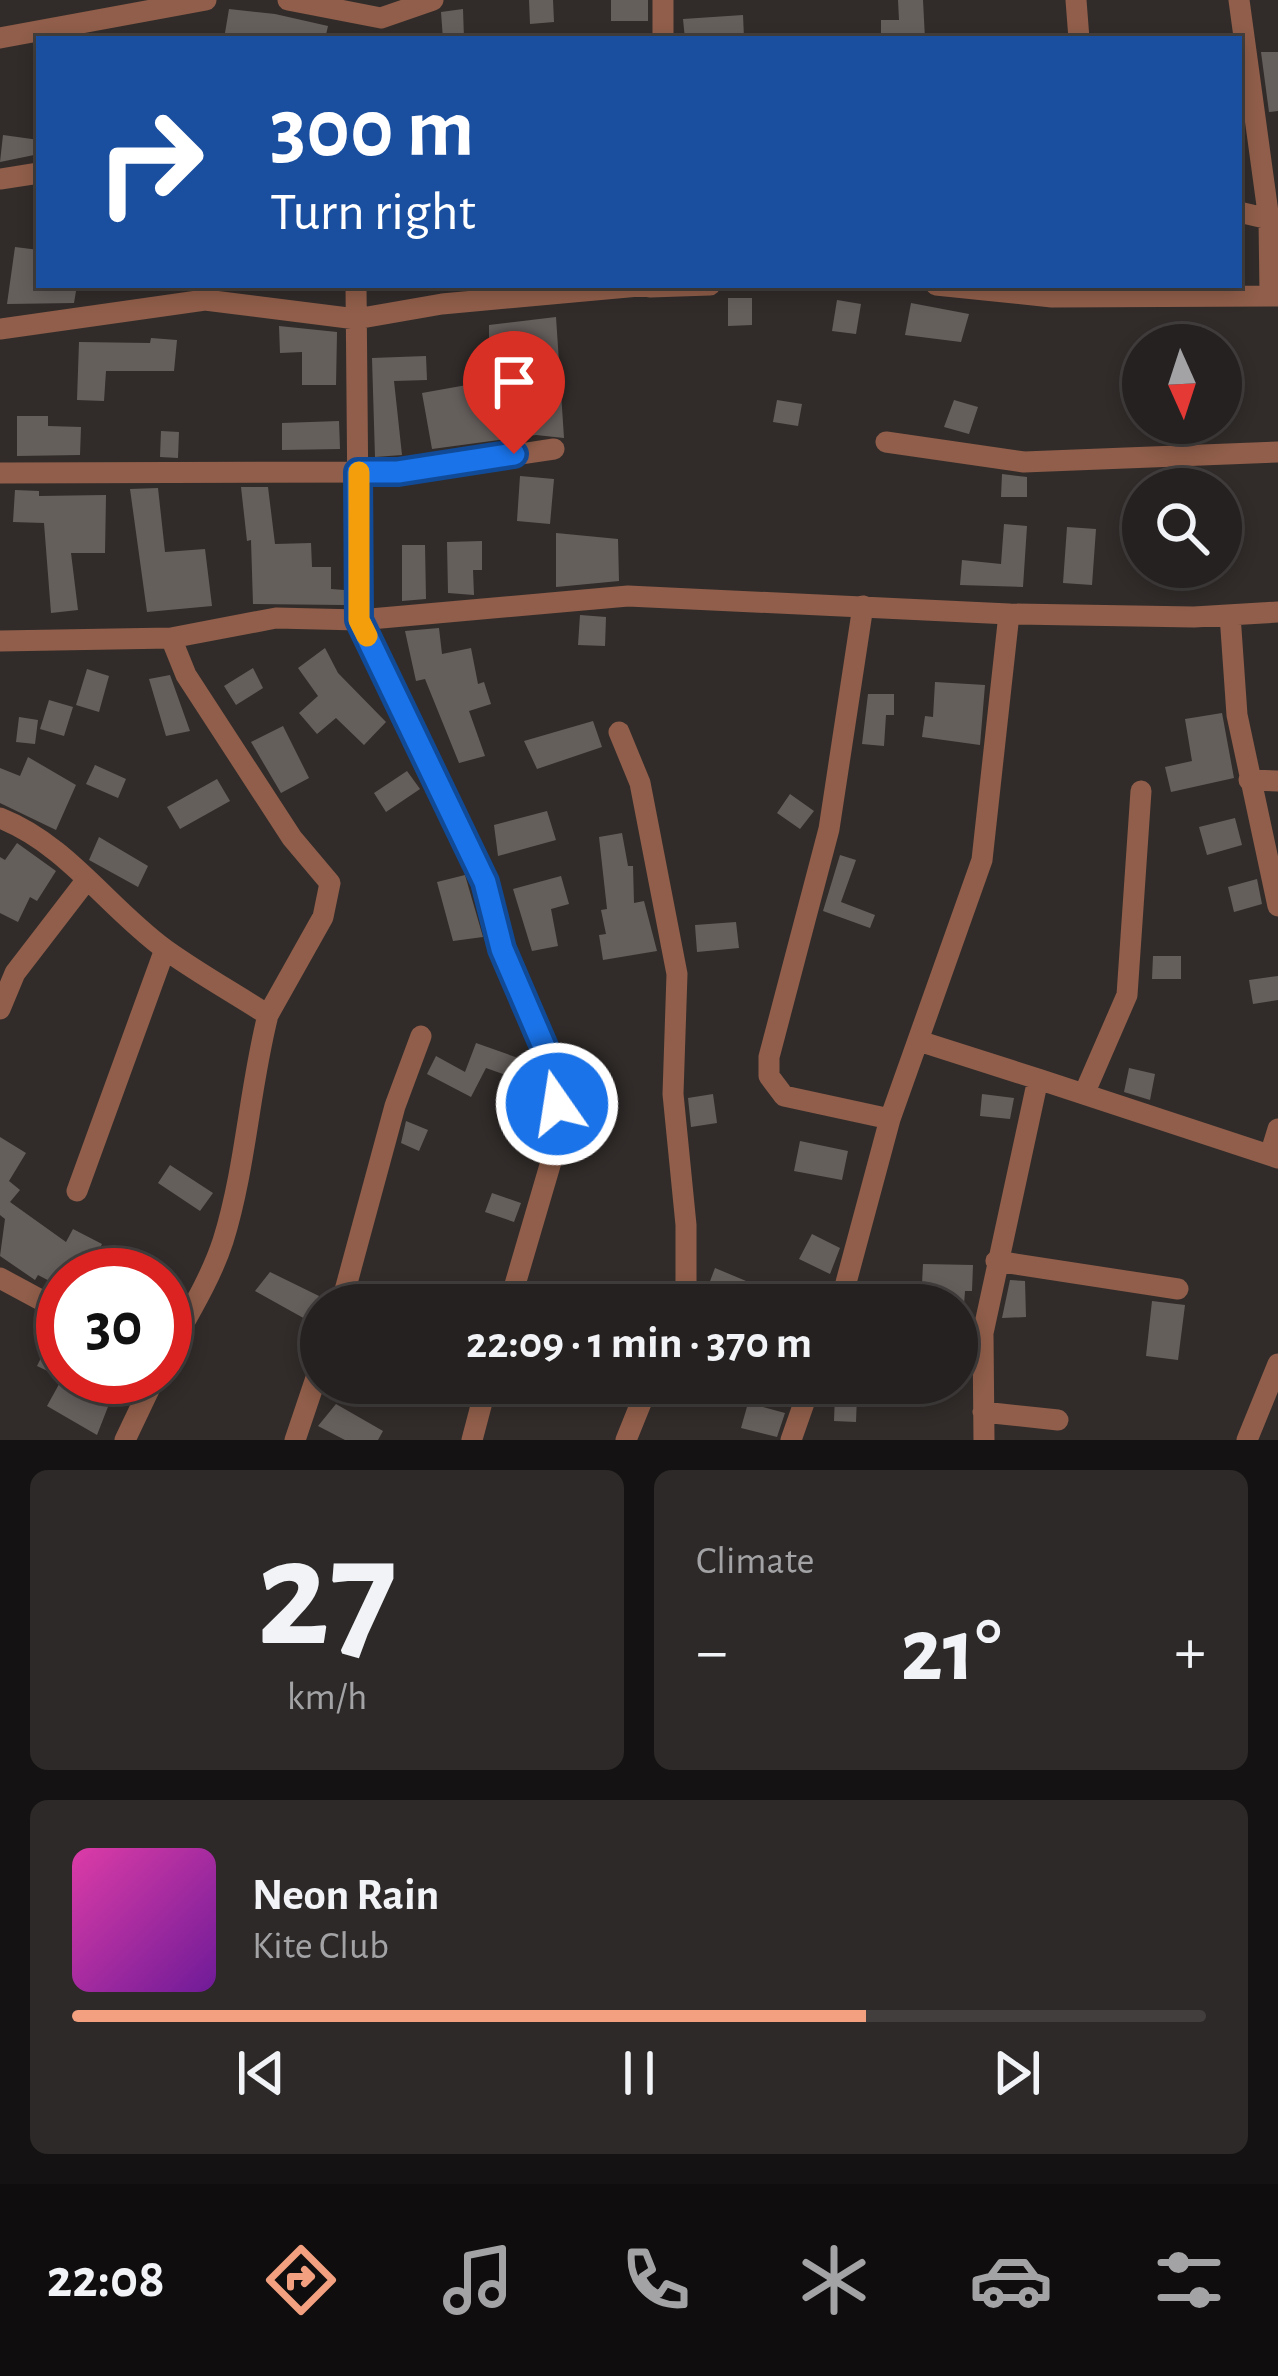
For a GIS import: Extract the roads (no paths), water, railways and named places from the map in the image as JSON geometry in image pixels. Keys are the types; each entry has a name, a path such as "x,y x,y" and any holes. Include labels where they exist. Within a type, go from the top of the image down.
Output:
{"street":[{"path":"0,38 206,0"},
{"path":"288,0 360,28 434,0"},
{"path":"663,0 663,36"},
{"path":"1076,0 1079,36"},
{"path":"963,288 1052,298 1274,295 1273,220 1239,0"},
{"path":"0,179 36,173"},
{"path":"1242,213 1273,220"},
{"path":"356,288 359,620 485,882 502,949 545,1049 557,1104 553,1155 514,1284"},
{"path":"0,329 205,301 356,319 442,304 627,288"},
{"path":"886,442 1024,462 1278,452"},
{"path":"0,473 187,477 398,472 554,449"},
{"path":"0,641 171,638 276,619 359,620 628,596 1009,614 1278,612"},
{"path":"863,606 829,829 769,1057 769,1076 784,1096 890,1119"},
{"path":"846,1284 890,1119 982,860 1009,614"},
{"path":"1230,615 1237,715 1278,906"},
{"path":"171,638 186,675 292,838 330,883 323,916 268,1015 250,1084 245,1154 222,1245 192,1304"},
{"path":"620,732 640,782 677,974 673,1094 686,1225 686,1284"},
{"path":"1249,780 1278,781"},
{"path":"1084,1094 1127,995 1142,791"},
{"path":"0,818 34,831 64,853 85,882 165,949 268,1015"},
{"path":"0,1010 15,973 85,882"},
{"path":"76,1191 165,949"},
{"path":"347,1284 395,1106 421,1036"},
{"path":"919,1041 1274,1157 1278,1129"},
{"path":"984,1440 983,1333 1038,1079"},
{"path":"996,1261 1178,1288"},
{"path":"0,1278 36,1297"},
{"path":"1247,1440 1278,1364"},
{"path":"125,1440 142,1404"},
{"path":"295,1440 307,1404"},
{"path":"472,1440 482,1404"},
{"path":"626,1440 641,1404"},
{"path":"791,1440 804,1404"},
{"path":"983,1412 1058,1420"}]}
